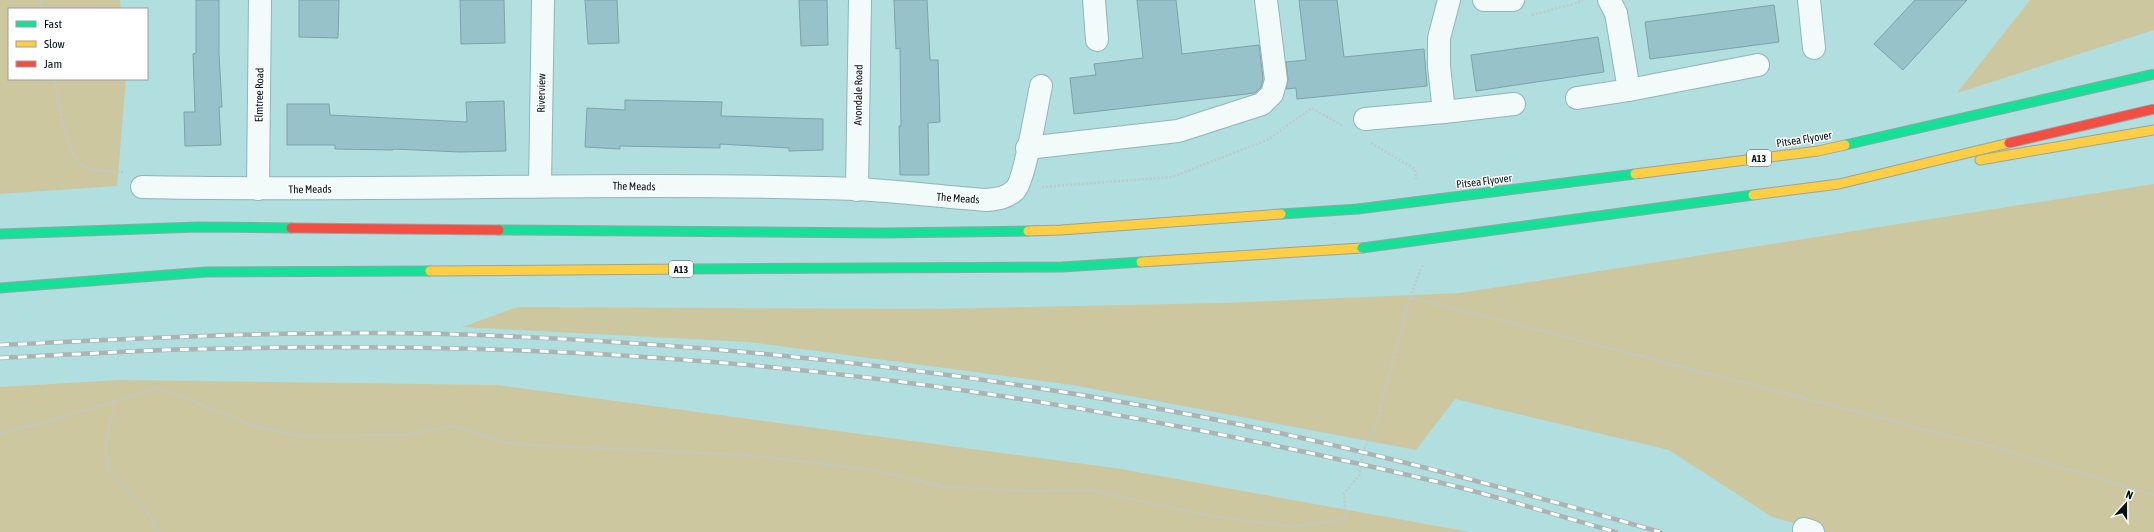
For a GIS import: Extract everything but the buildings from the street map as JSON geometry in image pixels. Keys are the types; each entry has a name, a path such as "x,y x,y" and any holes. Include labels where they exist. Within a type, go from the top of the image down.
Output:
{"highway":[{"name":"A13","path":"2116,82 2154,68"},
{"name":"Pitsea Flyover","path":"0,234 198,227 883,233 1045,230 1216,220 1358,209 1818,151 2154,74"},
{"name":"A13","path":"1839,184 2154,109"},
{"name":"A13","path":"0,288 206,272 1062,267 1362,248 1839,184 2154,130"}],"street":[{"name":"Elmtree Road","path":"258,189 260,0"},
{"name":"Riverview","path":"540,185 542,0"},
{"name":"Avondale Road","path":"857,190 860,0"},
{"path":"1094,0 1097,40"},
{"path":"1027,148 1178,131 1262,104 1272,94 1276,80 1266,0"},
{"path":"1444,112 1439,66 1439,38 1449,0"},
{"path":"1484,0 1513,0"},
{"path":"1609,0 1616,13 1629,90"},
{"path":"1809,0 1814,48"},
{"path":"1577,98 1629,90 1758,65"},
{"path":"1016,190 1022,175 1041,86"},
{"path":"1360,130 1444,112 1514,104"},
{"name":"The Meads","path":"142,187 258,189 540,185 857,190 986,200 1005,197 1016,190"}],"path":[{"path":"54,80 70,149 76,160 85,167 98,170 135,173 142,187"},
{"path":"1016,190 1172,177 1267,140 1312,108 1360,130 1415,170"},
{"path":"0,433 45,422 116,399 159,388 251,425 298,436 404,435 452,426 512,444 747,455 874,470 944,487 1032,491 1090,490 1206,515 1294,527 1346,519 1344,493 1359,476 1363,452 1376,424 1410,297 1423,266"},
{"path":"1410,297 1982,444 2154,495"},
{"path":"116,399 106,441 108,469 152,520 158,532"}],"shaded area":[{"path":"0,0 120,0 121,8 8,8 8,80 126,80 117,186 0,194"},
{"path":"2030,0 2154,0 2154,30 1957,93"},
{"path":"2154,184 2154,532 1826,532 1772,517 1669,450 1455,399 1416,450 1072,385 749,342 462,327 518,307 930,309 1224,303 1460,293"},
{"path":"120,380 497,385 1121,469 1470,532 0,532 0,387"}],"railway":[{"path":"0,345 168,337 279,334 447,334 552,338 658,345 868,365 973,378 1077,394 1284,434 1473,480 1660,532"},
{"path":"0,358 128,351 380,347 556,352 770,367 964,390 1156,422 1347,461 1442,483 1486,494 1616,532"}],"traffic: fast":[{"path":"1845,145 2154,74"},
{"path":"1358,209 1635,174"},
{"path":"1362,248 1753,195"},
{"path":"1281,214 1358,209"},
{"path":"0,234 198,227 291,228"},
{"path":"499,230 883,233 1028,231"},
{"path":"689,269 1062,267 1141,262"},
{"path":"0,288 206,272 430,271"}],"traffic: slow":[{"path":"1980,160 2154,130"},
{"path":"1753,195 1839,184 2009,143"},
{"path":"1635,174 1818,151 1845,145"},
{"path":"1028,231 1061,230 1281,214"},
{"path":"1141,262 1362,248"},
{"path":"430,271 689,269"}],"traffic: jam":[{"path":"2009,143 2154,109"},
{"path":"291,228 499,230"}]}
